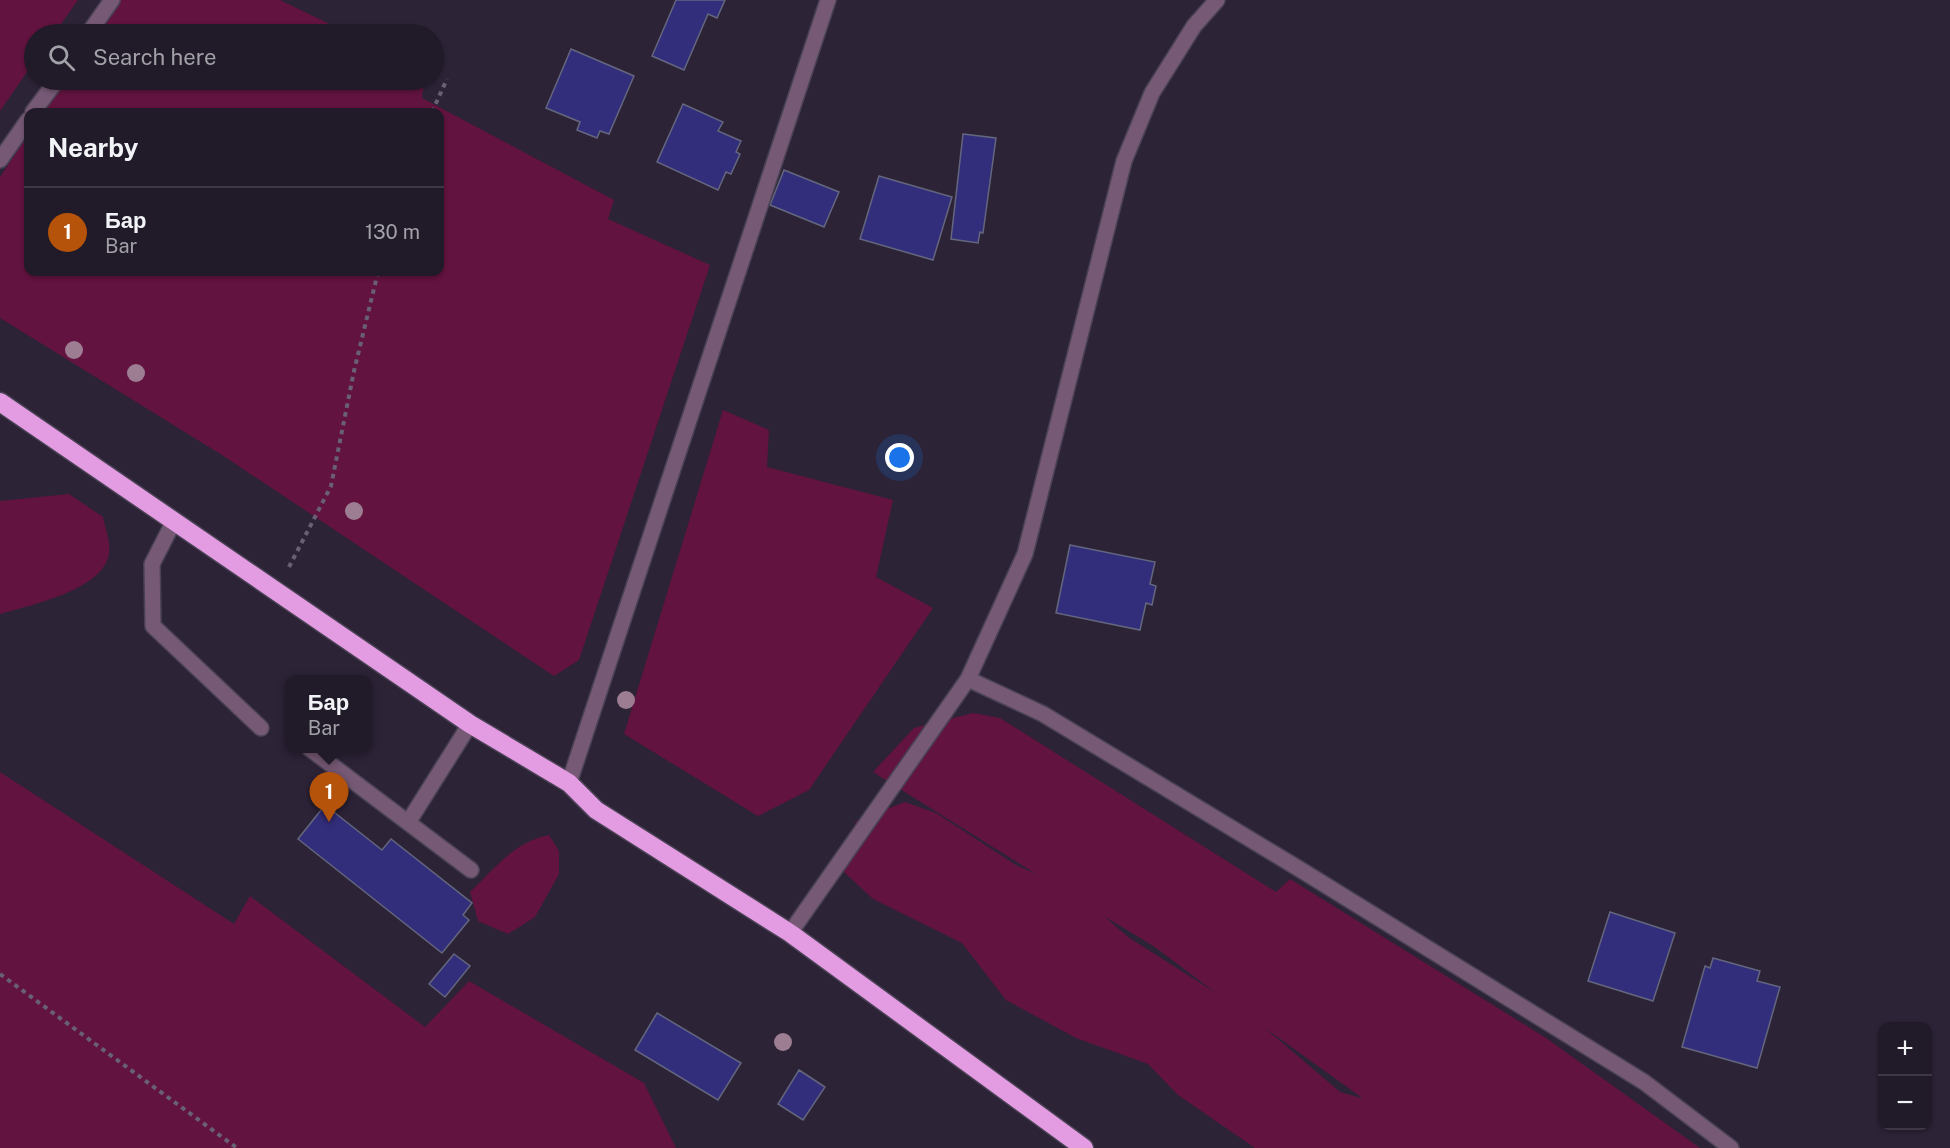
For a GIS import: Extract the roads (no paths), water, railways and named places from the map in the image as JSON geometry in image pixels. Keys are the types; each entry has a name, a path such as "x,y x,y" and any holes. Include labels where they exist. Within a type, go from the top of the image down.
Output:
{"highway":[{"path":"0,402 470,724 569,783 596,810 790,933 1084,1148"}],"street":[{"path":"95,24 112,0"},
{"path":"569,783 828,0"},
{"path":"790,933 968,679 1025,554 1124,161 1152,93 1194,26 1217,0"},
{"path":"36,108 50,90"},
{"path":"0,160 24,126"},
{"path":"174,521 152,564 153,626 261,728"},
{"path":"968,679 1043,714 1311,876 1644,1082 1731,1148"},
{"path":"409,821 470,724"},
{"path":"316,753 471,870"}],"place":[{"name":"Бар","path":"329,822"}]}
